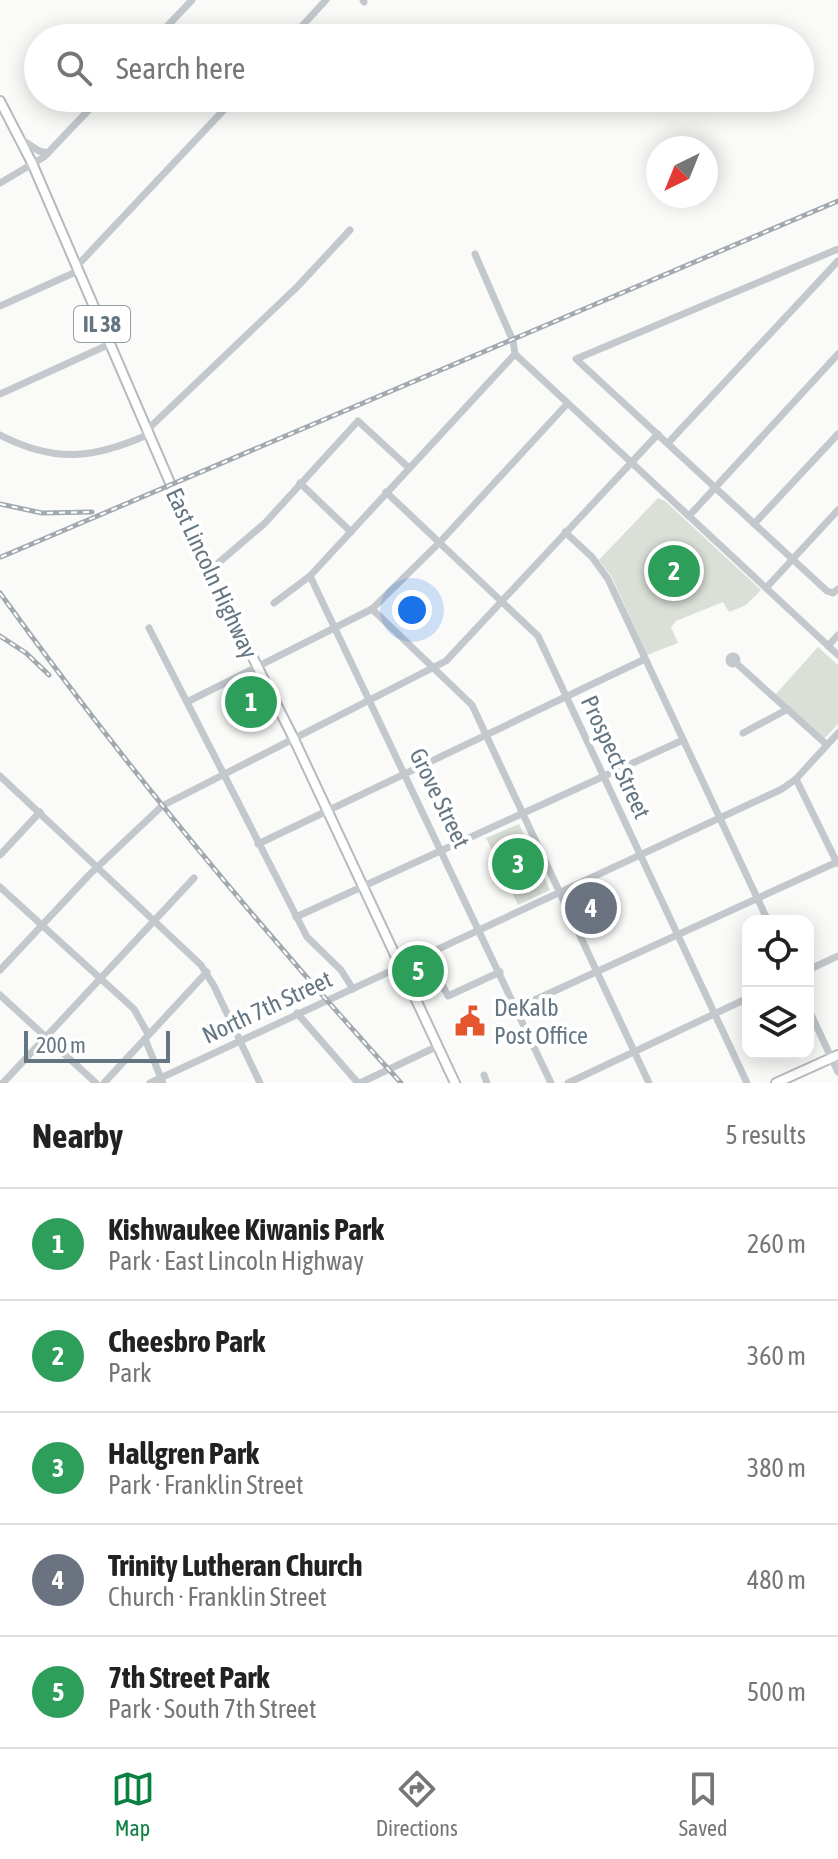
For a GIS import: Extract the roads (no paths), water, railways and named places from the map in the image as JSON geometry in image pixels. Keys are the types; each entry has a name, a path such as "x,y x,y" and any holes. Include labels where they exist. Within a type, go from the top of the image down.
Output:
{"main road":[{"name":"East Lincoln Highway","path":"0,101 32,163 209,571 293,737 455,1083"},
{"path":"776,1083 835,1057"}],"street":[{"path":"169,24 192,0"},
{"path":"304,24 326,0"},
{"path":"0,183 48,153 87,112"},
{"path":"0,306 77,269 222,112"},
{"path":"19,138 48,153"},
{"path":"0,435 35,448 87,456 109,451 147,433 298,286 350,230"},
{"path":"837,589 827,591 576,359 838,249"},
{"path":"475,254 511,336 515,354 838,655"},
{"path":"668,443 838,261"},
{"path":"0,394 110,344"},
{"path":"274,603 310,576 515,354"},
{"path":"689,516 838,354"},
{"path":"187,702 372,609 440,542 567,404"},
{"path":"209,571 265,523 358,421 409,468"},
{"path":"0,970 162,806 446,661 658,434"},
{"path":"754,524 838,434"},
{"path":"300,483 351,532"},
{"name":"Prospect Street","path":"386,492 538,636 747,1083"},
{"path":"766,588 838,510"},
{"path":"565,532 600,566 765,915"},
{"name":"Grove Street","path":"310,576 443,850 551,1083"},
{"path":"372,609 469,700 649,1083"},
{"path":"149,628 309,941 341,970 353,989"},
{"path":"828,646 838,635"},
{"path":"258,844 484,733 645,659"},
{"path":"736,663 827,745"},
{"path":"743,733 788,709"},
{"path":"517,1008 837,863 796,779 838,733"},
{"path":"296,917 683,740"},
{"path":"0,776 207,972 260,1083"},
{"name":"North 7th Street","path":"150,1083 641,856 796,779"},
{"path":"0,855 40,812"},
{"path":"3,1083 194,878"},
{"path":"0,887 140,1016 162,1080"},
{"path":"426,954 448,996 500,972"},
{"path":"814,967 838,956"},
{"path":"104,1083 207,972"},
{"path":"410,986 436,975"},
{"path":"0,995 96,1083"},
{"path":"568,1083 742,1001"},
{"path":"297,1013 359,1083 438,1046"},
{"path":"814,1019 835,1057 838,1072"}],"railway":[{"path":"1,557 838,201"},
{"path":"0,504 42,513 92,512"},
{"path":"0,593 95,720 194,844 401,1083"},
{"path":"0,636 26,653 49,675"}],"place":[{"name":"Cheesbro Park","path":"674,571"},
{"name":"Kishwaukee Kiwanis Park","path":"251,702"},
{"name":"Hallgren Park","path":"518,864"},
{"name":"Trinity Lutheran Church","path":"591,908"},
{"name":"7th Street Park","path":"418,971"},
{"name":"DeKalb Post Office","path":"470,1021"}]}
